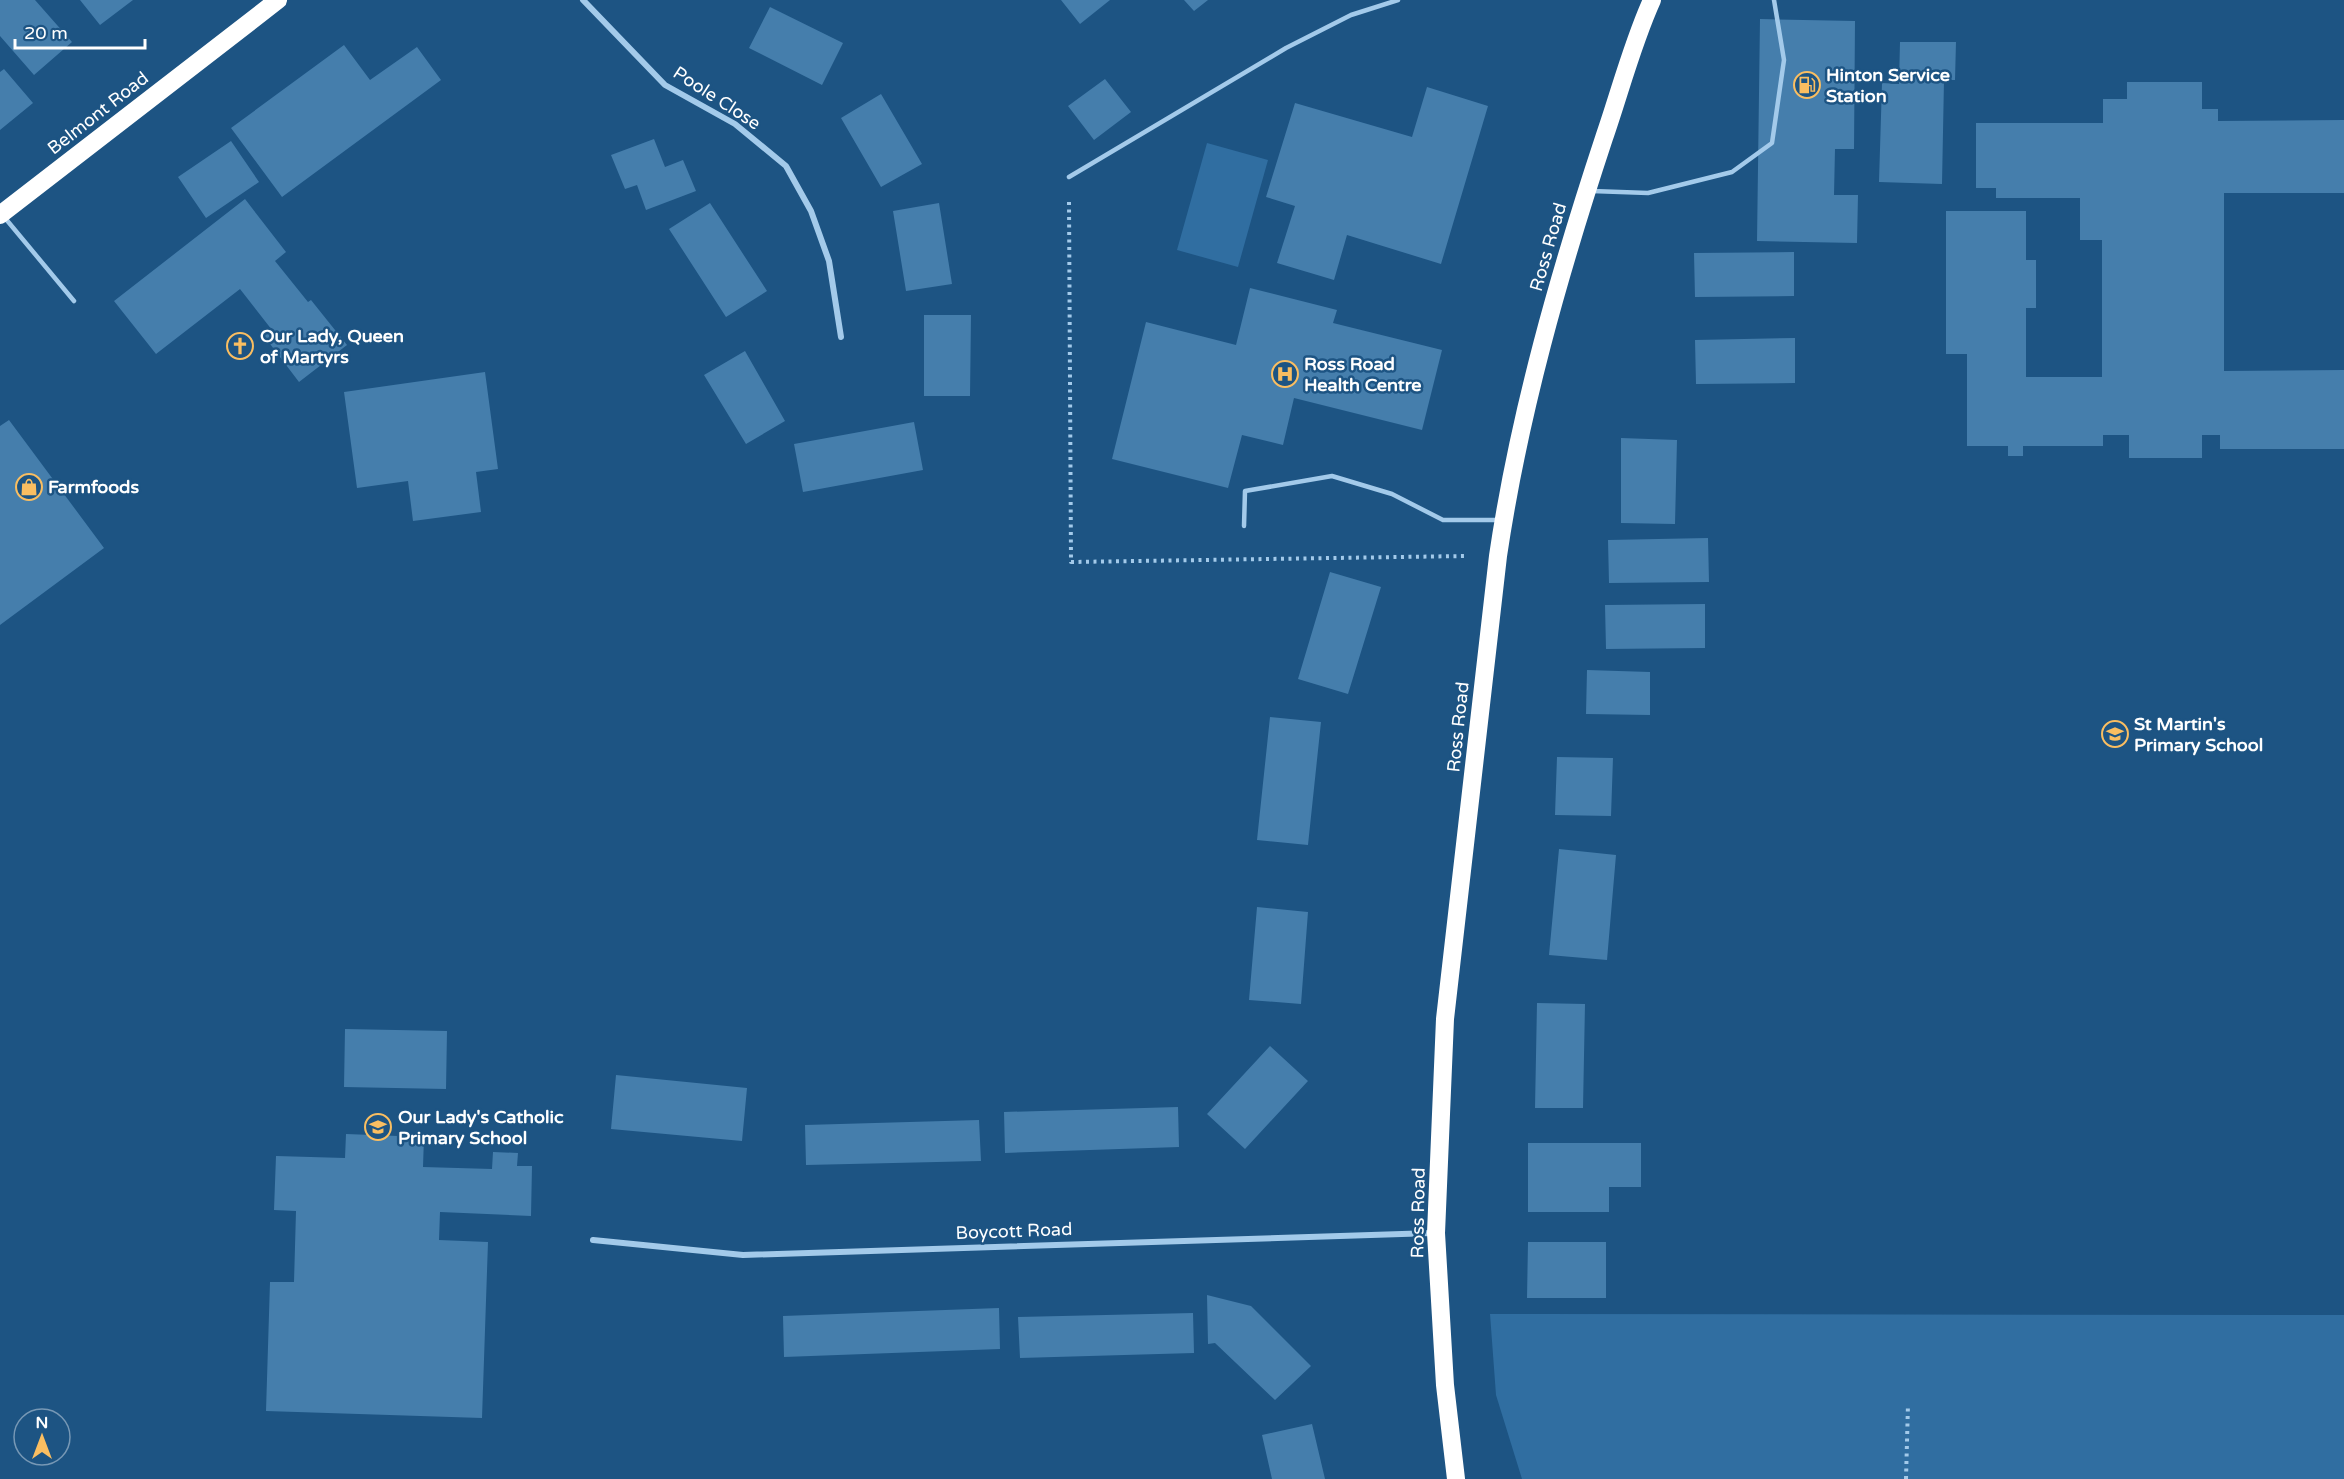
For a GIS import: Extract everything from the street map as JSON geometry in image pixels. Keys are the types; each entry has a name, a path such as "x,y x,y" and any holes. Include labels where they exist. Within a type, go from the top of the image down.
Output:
{"highway":[{"name":"Belmont Road","path":"1,214 278,0"},
{"name":"Ross Road","path":"1456,1479 1445,1385 1436,1233 1445,1019 1498,556 1503,520 1542,342 1587,191 1652,0"}],"street":[{"name":"Poole Close","path":"583,0 665,85 735,124 786,166 811,211 829,261 841,337"},
{"name":"Boycott Road","path":"593,1240 743,1255 1436,1233"}],"lane":[{"path":"1069,177 1286,48 1351,15 1398,0"},
{"path":"1587,191 1648,193 1732,172 1772,142 1784,60 1774,0"},
{"path":"1,214 74,301"},
{"path":"1244,526 1245,490 1332,476 1392,494 1443,520 1503,520"}],"path":[{"path":"1069,177 1071,562 1498,556"},
{"path":"1906,1479 1908,1404"}],"shaded area":[{"path":"1207,143 1268,160 1238,267 1177,250"},
{"path":"1490,1314 2344,1315 2344,1479 1522,1479 1496,1395"}],"building":[{"path":"0,0 35,0 72,42 34,75 0,36"},
{"path":"80,0 133,0 100,25"},
{"path":"1061,0 1110,0 1080,24"},
{"path":"1184,0 1208,0 1194,11"},
{"path":"770,7 843,43 822,85 749,48"},
{"name":"Hinton Service Station","path":"1760,19 1855,21 1854,149 1835,149 1834,195 1858,195 1857,243 1757,241"},
{"path":"1900,42 1956,42 1955,80 1944,80 1942,184 1879,182 1882,83 1899,84"},
{"path":"344,45 370,80 417,47 441,80 282,197 231,128"},
{"path":"4,69 33,103 0,130 0,72"},
{"path":"1105,79 1131,112 1094,140 1068,106"},
{"path":"2127,82 2202,82 2202,109 2218,109 2218,121 2344,120 2344,193 2224,193 2224,371 2344,370 2344,449 2220,449 2220,435 2202,435 2202,458 2129,458 2129,435 2103,435 2103,446 2023,446 2023,456 2008,456 2008,446 1967,446 1967,354 1946,354 1946,211 2026,211 2026,260 2036,260 2036,308 2026,308 2026,377 2102,377 2102,240 2080,240 2080,198 1996,198 1996,188 1976,188 1976,123 2103,123 2103,99 2127,99"},
{"path":"1427,87 1488,106 1441,264 1347,235 1334,280 1277,263 1295,206 1266,197 1295,103 1412,137"},
{"path":"881,94 922,164 881,187 841,118"},
{"path":"654,139 665,167 683,160 696,191 646,210 637,185 625,189 611,155"},
{"path":"231,141 259,182 206,218 178,177"},
{"path":"245,199 286,252 275,261 308,302 311,300 347,345 299,382 264,336 272,330 240,289 156,354 114,301"},
{"path":"710,203 767,291 726,317 669,229"},
{"path":"939,203 952,284 906,291 893,211"},
{"path":"1794,252 1794,296 1695,297 1694,253"},
{"name":"Ross Road Health Centre","path":"1250,288 1337,310 1333,323 1442,350 1422,430 1294,398 1283,445 1242,435 1228,488 1112,459 1146,322 1236,345"},
{"path":"924,315 971,315 970,396 924,396"},
{"path":"1795,338 1795,383 1696,384 1695,340"},
{"path":"745,351 785,421 746,444 704,375"},
{"path":"485,372 498,469 476,472 481,512 413,521 408,481 357,488 344,392"},
{"name":"Farmfoods","path":"9,420 104,548 0,625 0,426"},
{"path":"914,422 923,470 803,492 794,444"},
{"path":"1621,438 1677,440 1675,524 1621,523"},
{"path":"1708,538 1709,582 1609,583 1608,540"},
{"path":"1330,572 1381,587 1348,694 1298,679"},
{"path":"1705,604 1705,648 1606,649 1605,605"},
{"path":"1587,670 1650,672 1650,715 1586,714"},
{"path":"1270,717 1321,722 1308,845 1257,840"},
{"path":"1557,757 1613,758 1611,816 1555,815"},
{"path":"1559,849 1616,855 1607,960 1549,955"},
{"path":"1257,907 1308,912 1301,1004 1249,1000"},
{"path":"1537,1003 1585,1004 1583,1108 1535,1108"},
{"path":"345,1029 447,1031 446,1089 344,1087"},
{"path":"1270,1046 1308,1081 1245,1149 1207,1114"},
{"path":"616,1075 747,1088 742,1141 611,1129"},
{"path":"1178,1107 1179,1147 1005,1153 1004,1112"},
{"path":"979,1120 981,1161 806,1165 805,1125"},
{"path":"346,1134 424,1137 423,1167 492,1169 493,1152 518,1153 517,1166 532,1166 531,1216 440,1212 439,1240 488,1242 482,1418 266,1411 270,1282 294,1282 296,1211 274,1210 276,1156 345,1158"},
{"path":"1528,1143 1641,1143 1641,1187 1609,1187 1609,1212 1528,1212"},
{"path":"1528,1242 1606,1242 1606,1298 1527,1298"},
{"path":"1207,1295 1251,1306 1311,1366 1275,1400 1215,1343 1208,1344"},
{"path":"999,1308 1000,1349 784,1357 783,1316"},
{"path":"1193,1313 1194,1353 1020,1358 1018,1317"},
{"path":"1312,1424 1325,1479 1272,1479 1262,1435"}],"place":[{"name":"Hinton Service Station","path":"1807,85"},
{"name":"Our Lady, Queen of Martyrs","path":"240,346"},
{"name":"Ross Road Health Centre","path":"1285,374"},
{"name":"Farmfoods","path":"29,487"},
{"name":"St Martin's Primary School","path":"2115,734"},
{"name":"Our Lady's Catholic Primary School","path":"378,1127"}]}
